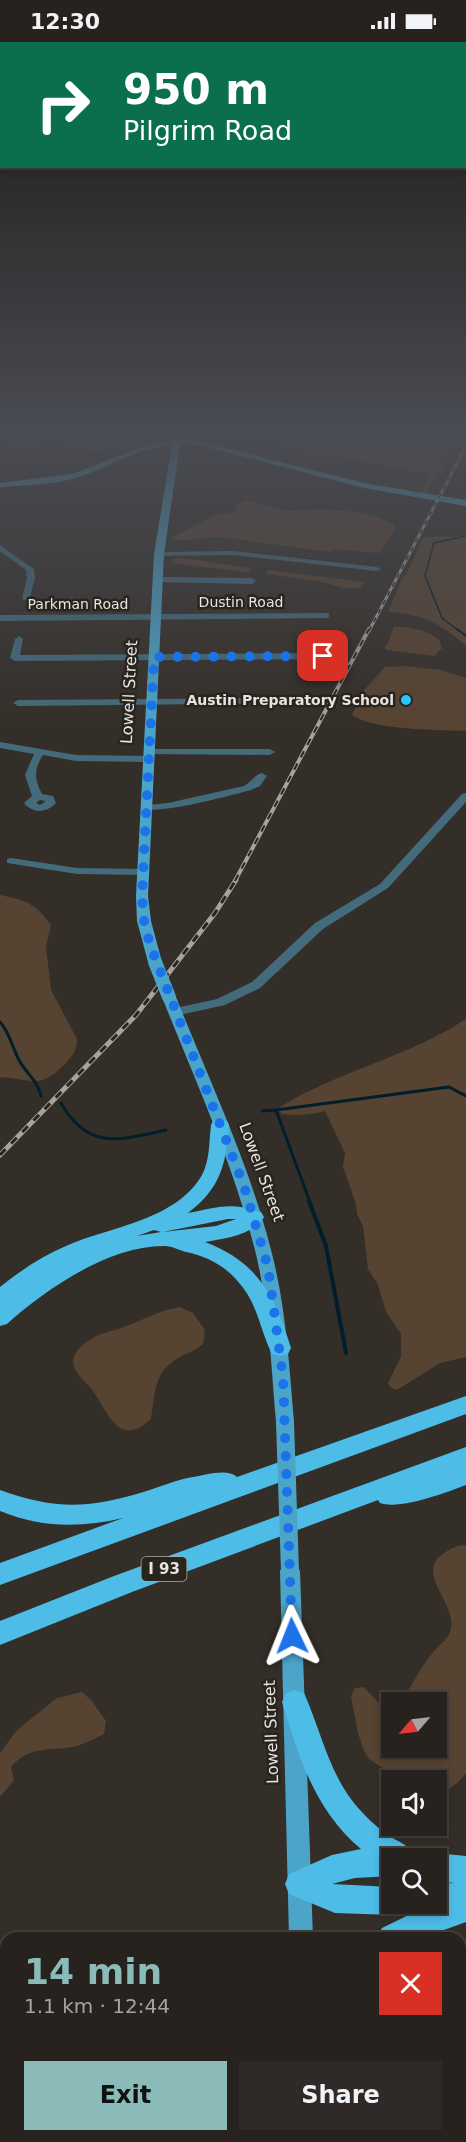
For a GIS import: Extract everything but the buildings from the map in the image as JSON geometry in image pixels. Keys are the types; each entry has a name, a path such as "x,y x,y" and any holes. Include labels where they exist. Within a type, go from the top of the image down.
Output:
{"highway":[{"path":"0,1299 57,1259 175,1211 196,1195 210,1177 216,1161 220,1125"},
{"path":"120,1234 217,1214 238,1212 254,1217"},
{"path":"0,1318 38,1287 73,1266 109,1251 154,1240 228,1229 242,1225 254,1217"},
{"path":"154,1240 194,1245 221,1256 235,1265 251,1280 267,1305 280,1348"},
{"path":"0,1574 466,1405"},
{"name":"I 93","path":"0,1633 123,1584 466,1457"},
{"path":"0,1500 40,1514 84,1515 130,1506 180,1489 274,1474"},
{"path":"330,1508 439,1485 466,1475"},
{"path":"295,1702 311,1755 334,1802 361,1832 382,1848"},
{"path":"299,1884 331,1868 381,1862"},
{"path":"447,1868 466,1870"},
{"path":"299,1884 335,1899 381,1901"},
{"path":"447,1898 466,1897"},
{"path":"403,1932 420,1923 466,1908"}],"main road":[{"name":"Lowell Street","path":"162,533 159,554 143,917 155,962 220,1125 254,1217 268,1267 280,1348 285,1422 301,1932"}],"street":[{"path":"0,547 30,569 31,578 26,599"},
{"path":"159,554 234,553 377,569"},
{"path":"158,580 252,581"},
{"name":"Dustin Road","path":"156,616 326,615"},
{"name":"Parkman Road","path":"0,618 156,616"},
{"path":"19,639 15,658 323,656"},
{"path":"18,703 291,701"},
{"path":"0,745 83,759 270,752"},
{"path":"38,797 28,773 40,753"},
{"path":"148,808 168,806 247,788 256,784 262,776"},
{"path":"175,1012 221,1002 255,985 319,926 384,886 466,796"},
{"path":"11,861 77,871 144,872"}],"shaded area":[{"path":"181,533 393,533 379,553 335,549 331,552 218,537 175,541 171,538"},
{"path":"466,536 466,645 430,621 412,615 389,612 389,610 423,537"},
{"path":"183,558 250,568 248,572 244,572 172,563 173,559"},
{"path":"268,570 364,582 359,588 342,588 324,582 266,574"},
{"path":"394,627 412,628 429,633 439,640 442,648 434,656 386,650 384,647"},
{"path":"404,666 441,670 466,678 466,731 374,724 352,715 365,689 385,667"},
{"path":"0,895 35,907 51,925 46,947 51,990 77,1039 75,1050 68,1061 56,1072 42,1080 28,1081 0,1077"},
{"path":"466,1019 466,1357 440,1363 397,1390 390,1387 388,1383 401,1357 401,1334 386,1312 378,1285 368,1269 363,1226 357,1214 356,1204 343,1167 345,1153 325,1111 293,1115 282,1114 277,1109 323,1084 420,1044"},
{"path":"180,1307 193,1313 205,1330 203,1344 175,1360 163,1372 156,1386 151,1419 139,1427 130,1430 122,1429 108,1415 78,1373 73,1364 74,1356 83,1345 98,1336"},
{"path":"466,1545 466,1773 453,1786 447,1789 447,1770 386,1770 369,1759 358,1733 351,1696 355,1688 364,1687 381,1704 381,1758 447,1758 447,1692 408,1692 424,1665 450,1631 451,1618 434,1578 433,1569 436,1561 444,1553"},
{"path":"82,1692 91,1700 106,1721 104,1734 77,1746 42,1750 26,1755 11,1767 14,1780 0,1797 0,1753 17,1730 57,1698"}],"waterway":[{"path":"459,631 442,618 425,576 434,543 466,536"},
{"path":"457,629 466,636"},
{"path":"0,1022 41,1096"},
{"path":"276,1110 449,1087 466,1096"},
{"path":"61,1103 82,1129 94,1135 120,1139 166,1130"},
{"path":"262,1111 276,1110"},
{"path":"276,1110 310,1202"},
{"path":"309,1201 326,1246 346,1353"}],"railway":[{"path":"369,631 420,533"},
{"path":"235,881 369,629"},
{"path":"0,1155 136,1015 215,913 236,880"}],"place":[{"name":"Austin Preparatory School","path":"406,700"}],"route":[{"path":"292,1636 283,1377 268,1267 244,1186 150,945 142,912 142,896 154,657 323,656"}]}
